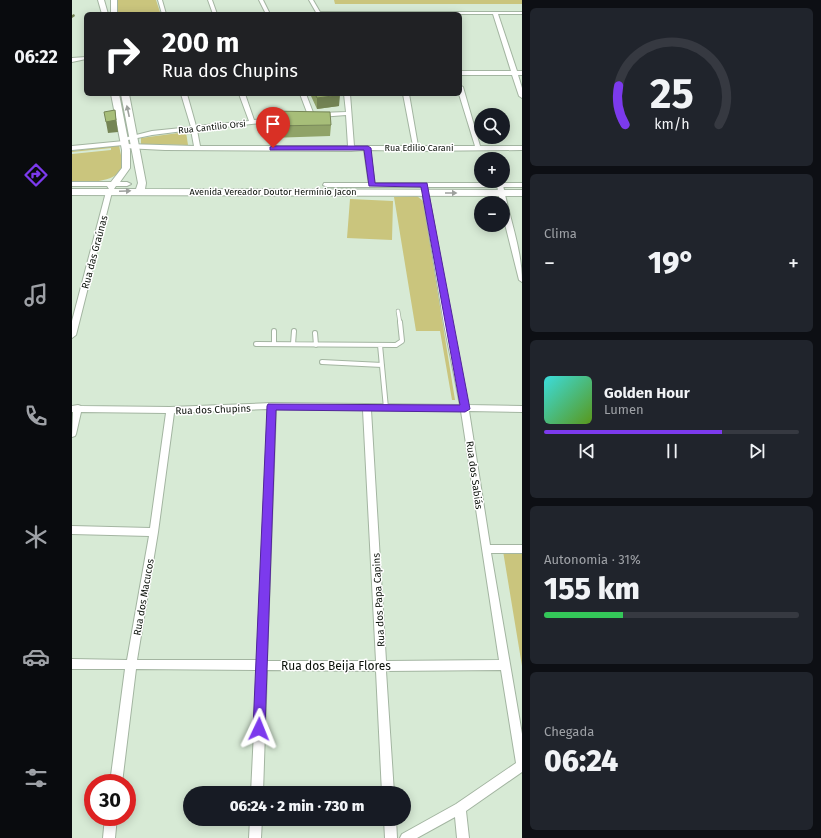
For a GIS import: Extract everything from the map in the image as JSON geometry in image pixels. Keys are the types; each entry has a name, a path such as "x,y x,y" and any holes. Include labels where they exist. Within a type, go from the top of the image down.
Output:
{"street":[{"path":"101,0 104,12"},
{"path":"114,0 114,12"},
{"path":"160,0 163,12"},
{"path":"210,0 214,12"},
{"path":"261,0 267,12"},
{"path":"311,0 318,12"},
{"path":"462,13 522,13"},
{"path":"495,13 522,96"},
{"path":"72,60 84,58"},
{"path":"462,73 522,73"},
{"path":"462,94 478,148"},
{"path":"111,188 126,168 124,143 115,96"},
{"path":"125,96 134,137 141,187"},
{"path":"185,96 194,129 197,148"},
{"path":"243,96 252,122"},
{"path":"304,96 311,116"},
{"path":"347,96 351,149"},
{"path":"406,96 416,149"},
{"path":"304,116 349,113"},
{"name":"Rua Cantilio Orsi","path":"124,143 134,137 152,133 289,118"},
{"path":"72,148 124,143"},
{"name":"Rua Edilio Carani","path":"124,143 135,148 522,148"},
{"path":"368,148 372,185"},
{"name":"Avenida Vereador Doutor Hermínio Jacon","path":"72,184 111,188"},
{"name":"Avenida Vereador Doutor Hermínio Jacon","path":"72,192 141,187 372,185 425,189"},
{"name":"Avenida Vereador Doutor Hermínio Jacon","path":"141,187 500,189 522,185"},
{"name":"Rua das Graúnas","path":"72,335 111,188"},
{"name":"Rua dos Sabiás","path":"425,189 448,324 465,409 504,665 522,766"},
{"path":"500,189 502,196"},
{"name":"Avenida Vereador Doutor Hermínio Jacon","path":"500,189 522,193"},
{"path":"510,231 522,280"},
{"path":"257,786 272,406"},
{"name":"Rua dos Chupins","path":"75,409 170,410 272,406 522,409"},
{"name":"Rua dos Papa Capins","path":"367,408 388,786"},
{"path":"72,434 75,409"},
{"name":"Rua dos Macucos","path":"117,774 131,665 154,532 170,410"},
{"path":"72,530 154,532"},
{"path":"486,549 522,549"},
{"name":"Rua dos Beija Flores","path":"72,664 381,666 504,665"},
{"path":"406,838 460,808 522,766"},
{"path":"460,808 463,838"},
{"path":"109,838 110,826"},
{"path":"256,826 256,838"},
{"path":"390,826 391,838"}],"lane":[{"path":"256,344 396,345 402,341 398,311"},
{"path":"274,331 274,344"},
{"path":"293,344 294,331"},
{"path":"315,333 316,345"},
{"path":"380,345 386,408"},
{"path":"322,362 382,365"}],"shaded area":[{"path":"117,0 156,0 160,12 115,12"},
{"path":"334,0 522,0 522,4 335,4"},
{"path":"186,132 188,145 141,144 141,138"},
{"path":"119,145 122,164 120,171 116,175 93,182 72,182 72,154 111,150 111,148 72,151"},
{"path":"417,196 423,201 455,400 452,400 440,331 416,331 394,197"},
{"path":"350,199 393,201 392,240 347,238"},
{"path":"503,551 522,552 522,666"}],"building":[{"path":"316,96 332,96 317,98"},
{"path":"115,110 116,120 106,122 104,112"},
{"path":"269,111 330,112 331,125 269,126"}],"route":[{"path":"259,729 272,406 465,409 448,324 424,185 372,185 368,148 273,148"}]}
